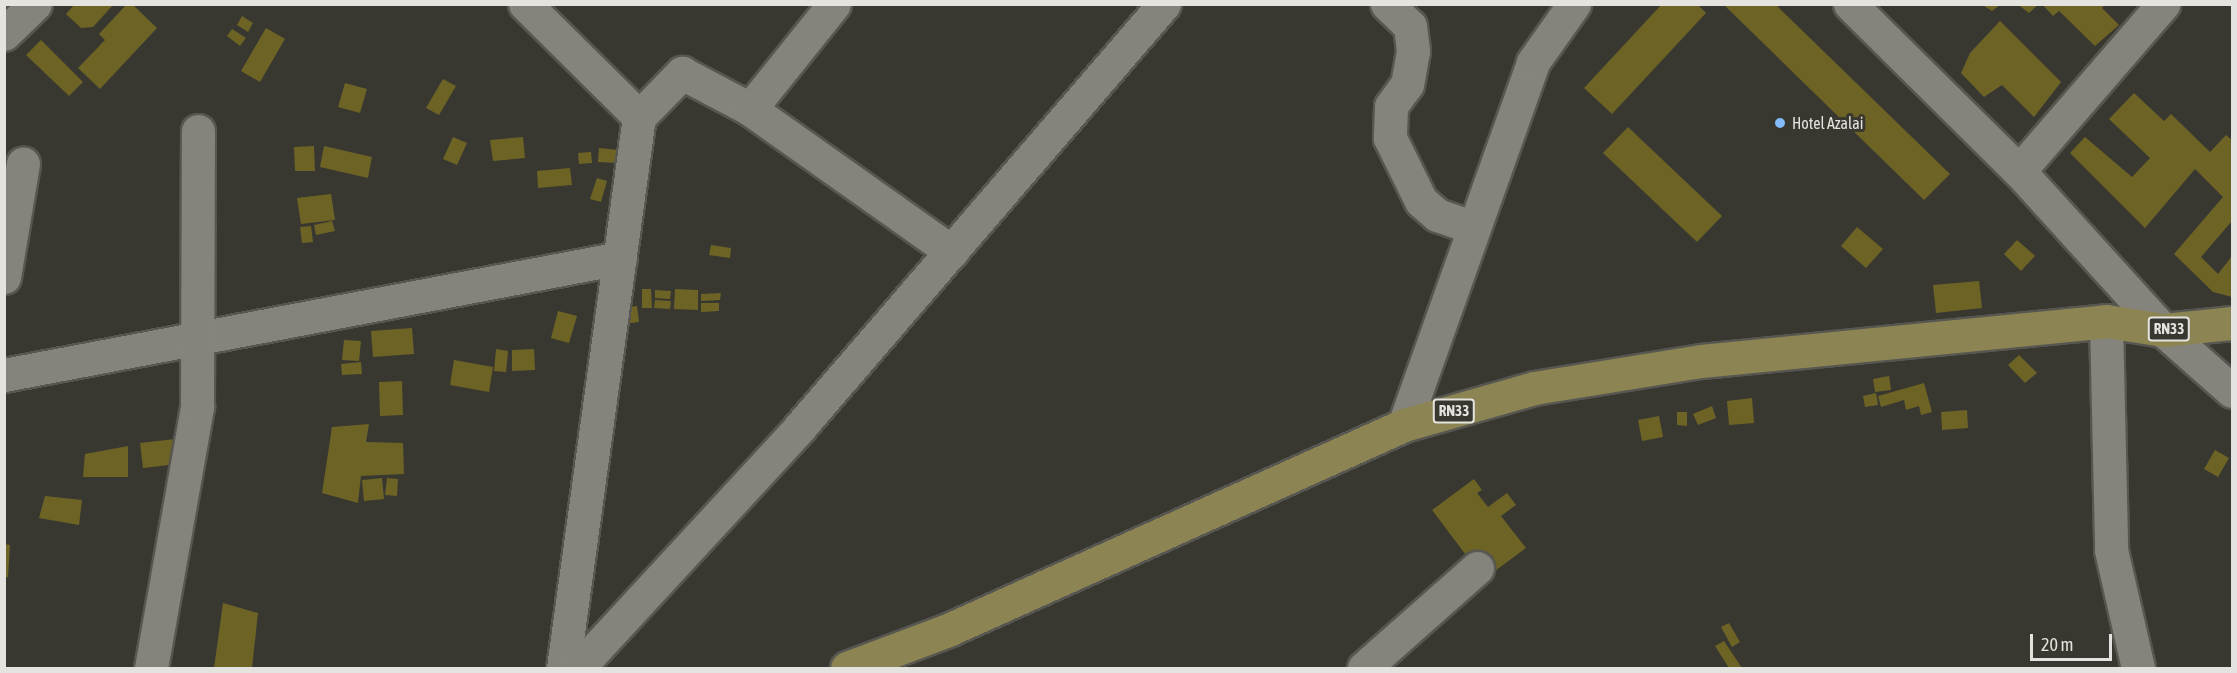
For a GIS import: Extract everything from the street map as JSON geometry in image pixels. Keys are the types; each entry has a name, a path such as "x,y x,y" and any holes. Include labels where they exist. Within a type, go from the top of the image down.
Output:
{"main road":[{"name":"RN33","path":"847,669 948,630 1404,424 1534,388 1701,361 2106,321 2163,330 2232,322"}],"street":[{"path":"4,34 35,4"},
{"path":"525,4 639,117"},
{"path":"750,109 834,4"},
{"path":"578,669 800,427 1164,4"},
{"path":"1387,4 1410,26 1413,51 1407,84 1391,106 1390,138 1421,201 1437,214 1474,228"},
{"path":"1404,424 1533,62 1574,4"},
{"path":"2019,171 2163,4"},
{"path":"1868,11 2019,171 2163,330 2232,391"},
{"path":"563,669 639,117 682,73 750,109 952,252"},
{"path":"151,669 197,406 198,131"},
{"path":"4,277 11,158"},
{"path":"4,375 620,258"},
{"path":"2106,321 2110,550 2139,669"},
{"path":"1364,669 1476,568"}],"building":[{"path":"75,4 114,4 93,27 81,28 66,14"},
{"path":"127,4 132,4 157,28 100,89 78,68 105,40 99,34"},
{"path":"1662,4 1697,4 1706,13 1612,114 1584,88"},
{"path":"1723,4 1775,4 1950,174 1924,200"},
{"path":"1981,4 2001,4 1992,11"},
{"path":"2017,4 2039,4 2029,13"},
{"path":"2042,4 2105,4 2102,8 2119,25 2095,46 2059,11 2053,16"},
{"path":"242,16 253,23 248,32 237,25"},
{"path":"2000,21 2061,82 2034,117 2002,85 1984,97 1961,73 1970,53"},
{"path":"266,28 285,39 260,82 241,71"},
{"path":"232,29 246,38 240,46 227,36"},
{"path":"41,40 83,82 69,96 26,55"},
{"path":"443,79 456,86 439,115 426,108"},
{"path":"345,83 367,89 360,113 338,107"},
{"path":"2134,93 2164,121 2171,114 2210,152 2226,135 2232,140 2232,221 2201,257 2218,274 2232,256 2232,297 2213,292 2174,254 2223,197 2195,169 2145,228 2070,153 2085,137 2132,177 2150,158 2109,119"},
{"path":"1628,127 1722,216 1697,242 1603,153"},
{"path":"453,137 467,143 457,165 443,159"},
{"path":"523,137 525,158 493,161 490,140"},
{"path":"314,146 315,171 295,171 294,147"},
{"path":"324,146 372,157 368,178 320,167"},
{"path":"599,148 619,150 619,163 598,162"},
{"path":"591,152 592,163 579,164 578,153"},
{"path":"570,168 572,185 538,188 537,171"},
{"path":"597,178 607,181 601,202 590,199"},
{"path":"331,194 335,220 301,224 297,198"},
{"path":"332,221 335,231 316,235 314,225"},
{"path":"311,226 313,242 302,243 300,227"},
{"path":"1857,227 1883,249 1866,268 1841,246"},
{"path":"2017,240 2035,256 2021,271 2004,254"},
{"path":"711,245 731,248 730,258 709,255"},
{"path":"1979,281 1982,308 1936,313 1933,285"},
{"path":"642,289 651,289 652,308 642,308"},
{"path":"675,289 698,290 698,310 674,309"},
{"path":"655,290 671,291 670,299 655,298"},
{"path":"721,293 720,300 701,301 701,294"},
{"path":"655,300 671,301 670,309 654,308"},
{"path":"701,303 719,303 719,311 701,312"},
{"path":"637,306 639,322 615,325 613,309"},
{"path":"558,311 577,316 569,343 551,338"},
{"path":"412,328 414,354 373,357 371,331"},
{"path":"344,340 361,341 359,361 342,360"},
{"path":"496,349 508,351 506,372 494,371"},
{"path":"534,349 535,370 512,371 512,350"},
{"path":"2019,355 2037,373 2025,383 2008,365"},
{"path":"454,360 493,367 489,392 450,385"},
{"path":"361,362 362,374 342,375 341,364"},
{"path":"1889,376 1891,390 1875,392 1873,379"},
{"path":"402,381 403,415 380,416 379,382"},
{"path":"1924,383 1932,412 1921,415 1919,406 1906,410 1904,400 1881,407 1878,396"},
{"path":"1876,393 1878,405 1865,407 1863,396"},
{"path":"1752,398 1754,423 1729,425 1727,401"},
{"path":"1712,406 1716,418 1698,425 1693,414"},
{"path":"1967,410 1968,428 1942,430 1941,412"},
{"path":"1677,412 1687,412 1687,426 1677,425"},
{"path":"1659,416 1663,437 1642,441 1638,420"},
{"path":"369,424 366,442 403,443 404,474 361,476 358,503 322,493 332,427"},
{"path":"175,439 178,464 143,468 140,443"},
{"path":"128,446 128,477 83,477 85,454"},
{"path":"2215,450 2229,458 2218,477 2204,469"},
{"path":"382,478 384,499 364,501 362,480"},
{"path":"387,478 398,479 397,496 385,495"},
{"path":"1474,479 1482,490 1477,493 1488,507 1507,493 1516,505 1501,516 1526,548 1484,579 1432,510"},
{"path":"45,496 82,500 79,525 39,518"},
{"path":"4,544 10,545 8,577 4,578"},
{"path":"223,603 258,613 252,668 214,668"},
{"path":"1729,623 1740,642 1732,647 1721,627"},
{"path":"1724,641 1742,668 1729,668 1715,646"}],"place":[{"name":"Hotel Azalai","path":"1780,123"}]}
